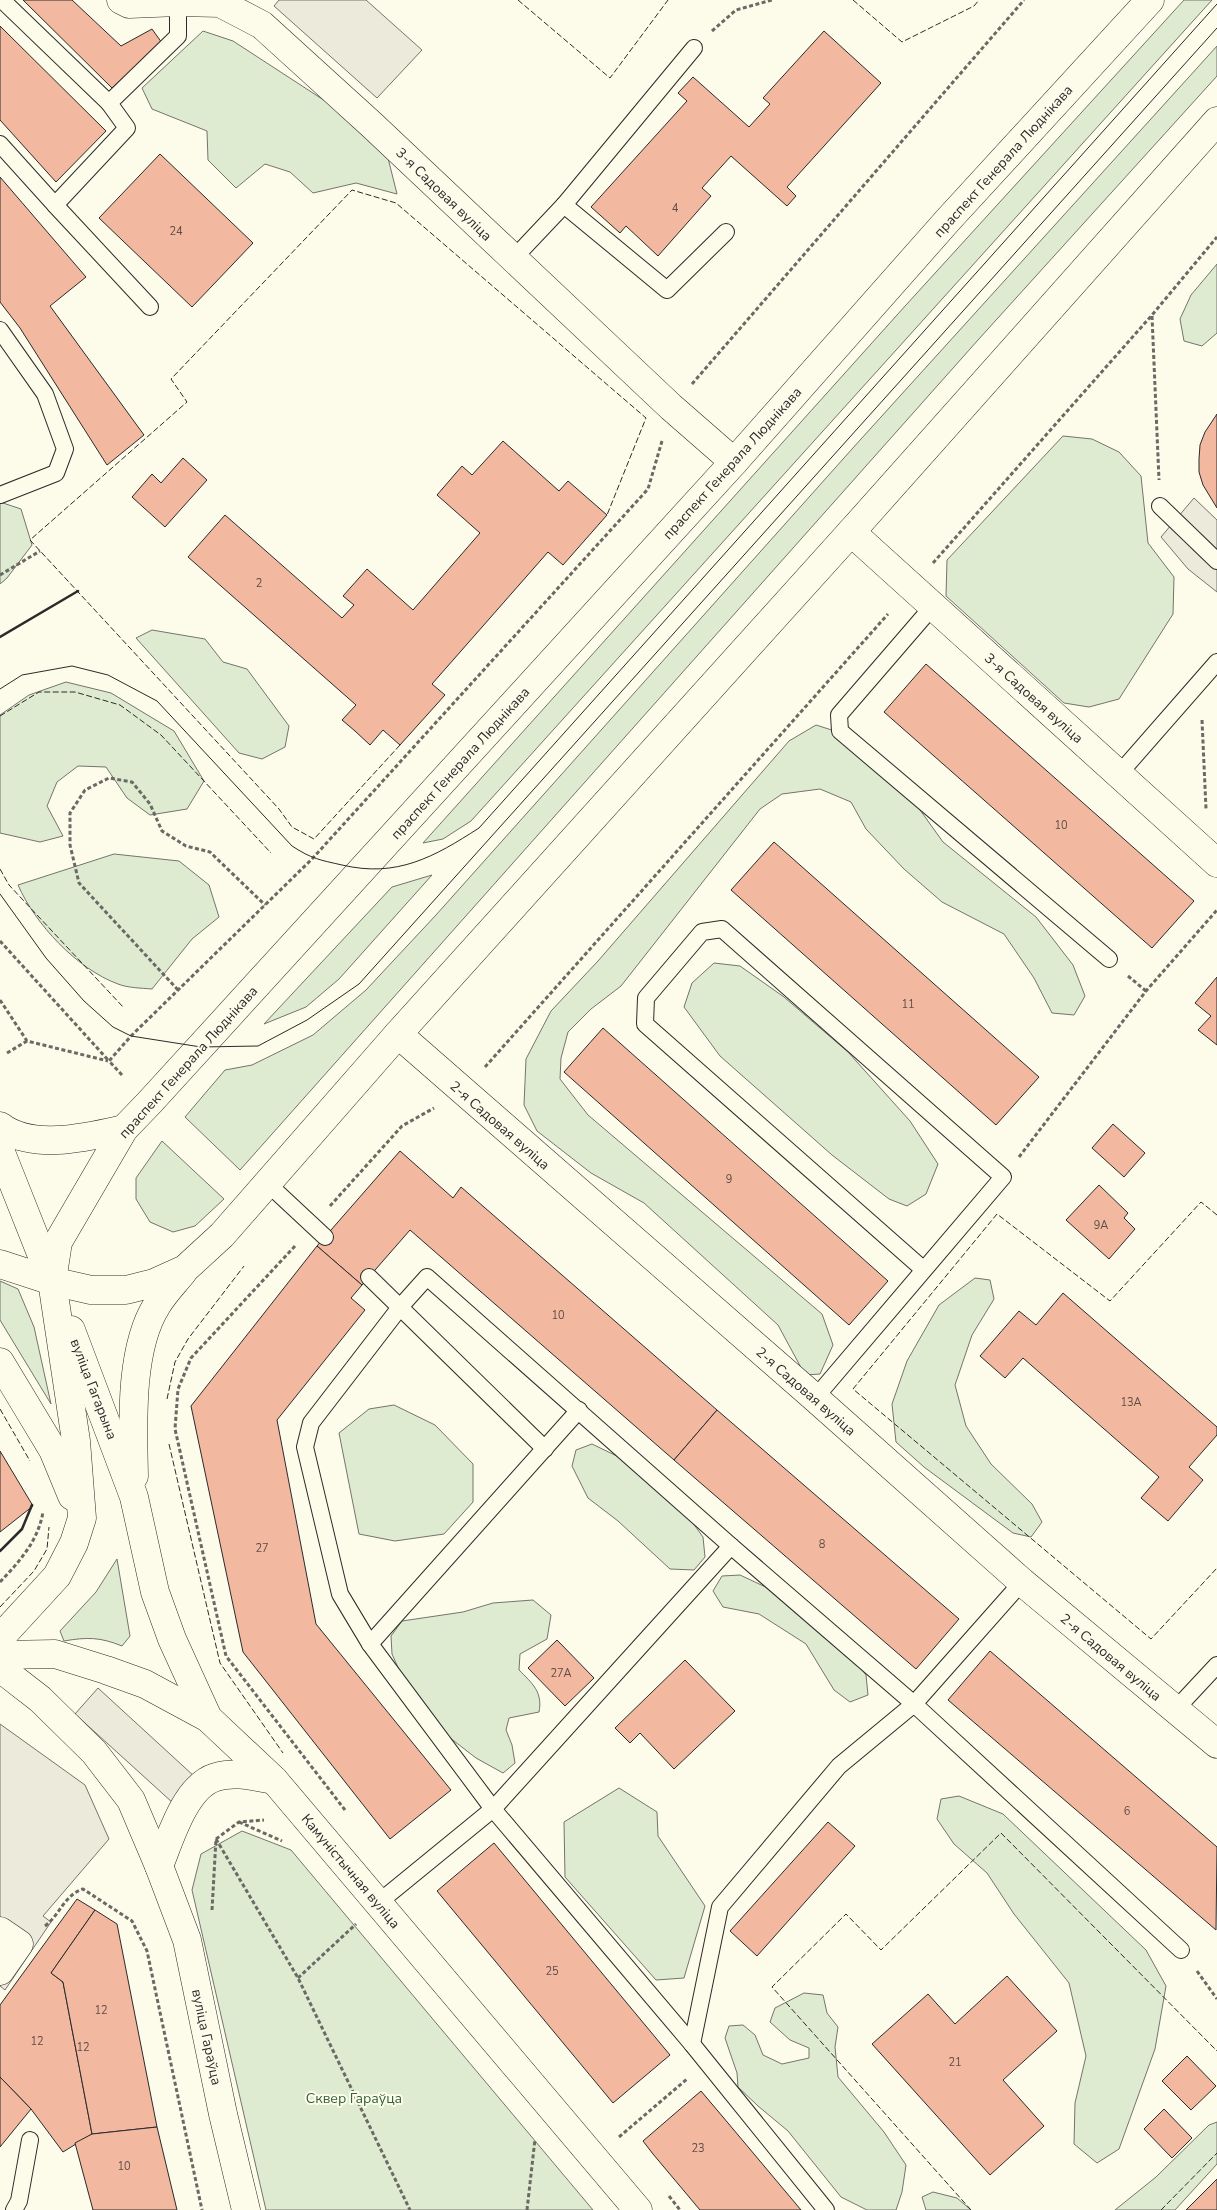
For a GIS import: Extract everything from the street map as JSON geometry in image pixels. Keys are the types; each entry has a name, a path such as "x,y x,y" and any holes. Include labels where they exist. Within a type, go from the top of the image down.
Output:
{"main road":[{"name":"3-я Садовая вуліца","path":"121,0 129,4 220,3 262,25 372,125 672,407 734,462"},
{"name":"праспект Генерала Люднікава","path":"52,1281 58,1242 124,1129 734,462 948,220 1150,0"},
{"path":"134,1497 133,1392 144,1335 156,1306 185,1269 222,1235 266,1182 398,1034 851,532 1217,122"},
{"name":"3-я Садовая вуліца","path":"851,532 1213,860"},
{"name":"2-я Садовая вуліца","path":"398,1034 462,1092 815,1398 1022,1582 1217,1744"},
{"path":"0,1126 15,1135 64,1140 85,1138 124,1129"},
{"name":"вуліца Гагарына","path":"0,1150 134,1497"},
{"path":"0,1264 52,1281 91,1290 126,1290 154,1283 185,1269"},
{"path":"0,1638 57,1576 74,1543 82,1518 76,1441 52,1281"},
{"path":"0,1362 53,1450 82,1518"},
{"name":"Камуністычная вуліца","path":"134,1497 155,1592 172,1639 208,1718 274,1780 369,1911 638,2210"},
{"path":"0,1655 55,1654 145,1684 208,1718"},
{"name":"вуліца Гараўца","path":"0,1668 40,1699 94,1752 131,1800 187,1940 223,2114 246,2210"},
{"path":"159,1866 182,1810 198,1788 216,1777 241,1774 274,1780"},
{"name":"вуліца Гараўца","path":"159,1866 170,1945 231,2210"},
{"path":"0,1971 10,1937"}],"lane":[{"path":"2,0 110,103 127,128 55,205"},
{"path":"110,103 178,36 178,2"},
{"path":"513,259 564,205 694,48"},
{"path":"0,144 150,307"},
{"path":"564,205 667,290 726,232"},
{"path":"0,330 46,394 65,449 56,473 0,495"},
{"path":"1160,506 1217,561"},
{"path":"933,606 839,715 840,731 1109,959"},
{"path":"1119,774 1217,662"},
{"path":"815,1398 924,1270 1003,1177 722,929 702,932 646,998 645,1024 924,1270"},
{"path":"266,1182 325,1237"},
{"path":"369,1277 545,1448"},
{"path":"826,2210 692,2044 493,1809 370,1644 340,1594 305,1446 311,1423 401,1306 427,1277 731,1546 914,1704 1181,1950"},
{"path":"370,1644 579,1410"},
{"path":"369,1911 493,1809 731,1546"},
{"path":"692,2044 720,1907 838,1766 914,1704 1022,1582"},
{"path":"1175,1710 1217,1665"},
{"path":"14,2210 19,2201 30,2140"}],"path":[{"path":"694,48 736,10 772,0"},
{"path":"109,1061 131,1036 312,859 648,489 672,407 1024,0"},
{"path":"348,1814 226,1656 175,1429 178,1389 191,1358 402,1126 462,1092 912,587 1152,315 1217,237"},
{"path":"1152,315 1160,506"},
{"path":"0,575 40,551"},
{"path":"1200,682 1213,860"},
{"path":"178,990 79,883 70,845 70,813 86,790 109,778 132,782 150,804 162,830 186,846 210,852 265,905"},
{"path":"1003,1177 1146,992 1217,910"},
{"path":"0,940 122,1075"},
{"path":"0,1000 27,1041 109,1061"},
{"path":"7,1053 27,1041"},
{"path":"0,1582 20,1561 33,1542 41,1525 44,1507"},
{"path":"216,1838 239,1822 269,1819"},
{"path":"211,1915 216,1838"},
{"path":"216,1838 298,1978 410,2210"},
{"path":"10,1937 51,1922 72,1892 83,1889 132,1921 147,1951 202,2210"},
{"path":"298,1978 369,1911"},
{"path":"1181,1950 1217,1999"},
{"path":"619,2137 687,2081 692,2044"},
{"path":"527,2210 535,2138"}],"green space":[{"path":"1184,0 1212,0 471,821 443,839 423,843 906,305"},
{"path":"203,31 233,41 359,123 387,154 397,194 356,183 313,193 290,172 265,164 236,188 208,160 207,131 152,109 142,88"},
{"path":"1217,46 1217,76 978,340 240,1170 185,1117 225,1070 252,1065 313,1035 366,990 436,915 852,449"},
{"path":"1217,264 1217,333 1202,346 1184,341 1180,319 1191,295"},
{"path":"1063,436 1092,439 1119,452 1141,476 1148,543 1174,577 1173,614 1119,699 1089,707 1064,703 946,596 947,560"},
{"path":"0,502 21,509 32,545 7,578 0,584"},
{"path":"152,630 205,639 223,662 247,669 289,726 285,747 262,759 239,753 136,638"},
{"path":"66,682 111,693 174,731 204,781 187,809 150,815 127,798 106,767 78,766 57,782 47,806 63,836 40,842 0,833 0,715 29,695"},
{"path":"816,725 838,732 887,764 943,842 1036,917 1073,965 1085,996 1074,1015 1052,1013 1034,978 1004,934 942,902 904,869 866,829 851,802 820,789 782,794 760,809 621,986 591,1009 568,1032 561,1058 560,1079 588,1115 822,1314 833,1345 820,1374 805,1375 778,1325 644,1203 591,1173 537,1131 524,1105 526,1059 551,1011 598,961 789,741"},
{"path":"114,854 179,861 209,885 219,917 192,939 152,989 118,984 87,968 46,930 25,900 18,885"},
{"path":"432,875 339,979 306,1007 264,1024 392,887"},
{"path":"714,963 740,966 784,997 848,1052 910,1121 938,1164 926,1194 907,1206 889,1199 832,1155 720,1056 684,1007 692,983"},
{"path":"162,1141 224,1199 195,1226 173,1232 150,1222 136,1199 136,1178"},
{"path":"975,1278 990,1280 994,1299 972,1335 955,1385 966,1426 991,1464 1032,1504 1042,1522 1031,1537 1013,1533 924,1467 896,1442 892,1404 907,1361 939,1305"},
{"path":"0,1281 18,1289 34,1327 51,1404 0,1320"},
{"path":"394,1405 435,1425 473,1464 473,1502 444,1534 395,1541 359,1534 339,1433 369,1409"},
{"path":"592,1444 625,1460 682,1508 703,1537 705,1557 694,1570 670,1569 618,1521 588,1498 572,1466 576,1450"},
{"path":"117,1559 130,1636 122,1646 93,1639 64,1641 60,1631 96,1592"},
{"path":"740,1575 772,1590 855,1661 866,1675 868,1695 850,1702 834,1690 806,1644 759,1614 723,1607 713,1591 722,1576"},
{"path":"533,1600 551,1615 547,1639 520,1654 519,1670 538,1693 539,1712 509,1718 506,1730 512,1745 515,1763 503,1773 476,1758 445,1734 400,1672 392,1654 391,1636 402,1621 463,1612 493,1603"},
{"path":"619,1788 657,1812 658,1836 705,1906 684,1978 656,1980 565,1877 564,1822"},
{"path":"959,1796 1003,1814 1146,1950 1166,1986 1155,2049 1119,2149 1097,2163 1074,2144 1075,2103 1086,2056 1069,1983 1014,1914 987,1873 954,1844 937,1819 941,1799"},
{"name":"Сквер Гараўца","path":"242,1831 291,1850 593,2210 266,2210 192,1890 201,1854"},
{"path":"804,1993 823,1995 827,2013 838,2027 835,2047 838,2077 884,2132 906,2165 902,2192 896,2210 867,2210 841,2197 788,2131 738,2087 737,2073 725,2038 729,2026 743,2025 755,2035 763,2055 782,2064 809,2058 809,2048 790,2040 770,2022 775,2008"},
{"path":"1217,2122 1217,2164 1175,2210 1115,2210 1156,2177 1209,2125"},
{"path":"933,2192 957,2198 971,2210 926,2210 922,2197"}],"shaded area":[{"path":"279,0 366,0 422,50 377,98 274,6"},
{"path":"1194,498 1217,520 1217,592 1188,569 1161,537"},
{"path":"98,1688 195,1777 173,1803 75,1714"},
{"path":"0,1724 85,1785 109,1839 43,1916 51,1922 5,1990 0,1986"}],"building":[{"path":"23,0 72,0 121,46 152,29 162,43 112,88"},
{"path":"0,26 106,131 56,182 0,120"},
{"path":"824,31 881,83 787,187 796,196 787,206 731,156 702,188 711,196 658,256 626,226 620,233 591,207 687,101 678,93 693,77 749,127 770,104 763,98"},
{"path":"160,154 253,243 192,307 99,218"},
{"path":"0,177 86,277 50,306 144,435 107,465 20,328 0,302"},
{"path":"1217,414 1217,508 1203,485 1199,472 1199,459 1200,445 1205,432"},
{"path":"503,441 559,491 568,481 607,515 563,565 548,552 432,684 445,695 400,745 383,730 370,745 342,720 356,705 188,557 225,515 342,618 354,605 343,596 367,569 413,610 480,533 437,495 462,466 472,475"},
{"path":"183,458 207,480 165,527 132,497 152,474 161,483"},
{"path":"926,664 1194,901 1152,948 884,712"},
{"path":"774,842 1039,1077 996,1125 731,890"},
{"path":"1217,977 1217,1045 1198,1030 1211,1016 1195,1003"},
{"path":"603,1028 888,1281 849,1325 564,1072"},
{"path":"1113,1124 1145,1153 1124,1177 1092,1148"},
{"path":"400,1151 453,1198 461,1187 717,1410 674,1460 410,1230 362,1285 317,1246"},
{"path":"1099,1185 1128,1213 1124,1218 1135,1229 1109,1259 1066,1220"},
{"path":"317,1246 362,1285 351,1298 365,1310 277,1420 316,1624 451,1790 390,1839 243,1652 191,1406"},
{"path":"1063,1293 1217,1427 1217,1435 1189,1467 1203,1480 1168,1521 1141,1498 1159,1477 1023,1358 1005,1378 980,1356 1019,1311 1036,1325"},
{"path":"717,1410 959,1619 916,1669 674,1460"},
{"path":"0,1451 33,1506 0,1532"},
{"path":"557,1640 594,1678 565,1706 528,1668"},
{"path":"990,1651 1217,1847 1216,1930 948,1700"},
{"path":"685,1660 735,1711 674,1769 640,1733 630,1743 615,1728"},
{"path":"828,1822 855,1846 757,1956 730,1931"},
{"path":"494,1843 670,2055 613,2103 437,1891"},
{"path":"77,1899 95,1910 51,1973 63,1982 92,2134 63,2152 31,2109 0,2077 0,2005"},
{"path":"95,1910 117,1924 157,2127 92,2134 63,1982 51,1973"},
{"path":"1007,1976 1057,2031 1003,2080 1044,2126 990,2175 872,2044 928,1994 955,2024"},
{"path":"1187,2056 1216,2086 1191,2110 1162,2081"},
{"path":"0,2077 31,2109 0,2147"},
{"path":"701,2091 801,2210 700,2210 643,2141"},
{"path":"1164,2109 1192,2138 1172,2158 1144,2129"},
{"path":"157,2127 177,2210 93,2210 75,2143 92,2134"},
{"path":"1217,2179 1217,2210 1186,2210"}],"tram line":[{"path":"0,689 22,675 72,666 108,675 157,701 292,846 316,859 342,865 380,869 398,867 414,862 446,848 479,828 1217,4"},
{"path":"0,894 46,958 84,1001 113,1027 131,1036 201,1047 258,1046 307,1020 359,984 1217,28"}],"fence":[{"path":"518,0 610,78 668,0"},
{"path":"853,0 902,42 974,6 979,0"},
{"path":"400,745 314,839 292,827 279,809 30,540 187,402 171,379 352,190 396,203 646,418 607,515"},
{"path":"0,716 39,692 75,692 120,705 161,735 271,853"},
{"path":"0,869 9,885 124,1008"},
{"path":"1217,1215 1201,1202 1110,1301 997,1214 853,1389 1151,1639 1217,1568"},
{"path":"167,1399 175,1362 188,1339 244,1266"},
{"path":"0,1409 30,1461"},
{"path":"169,1444 220,1663 283,1753"},
{"path":"0,1607 34,1571 47,1549 49,1527"},
{"path":"971,2210 772,1987 846,1914 881,1950 1001,1833 1217,2051"},
{"path":"1161,2210 1217,2153"}],"wall":[{"path":"0,637 78,591"},
{"path":"0,1551 22,1529 32,1505"}]}
